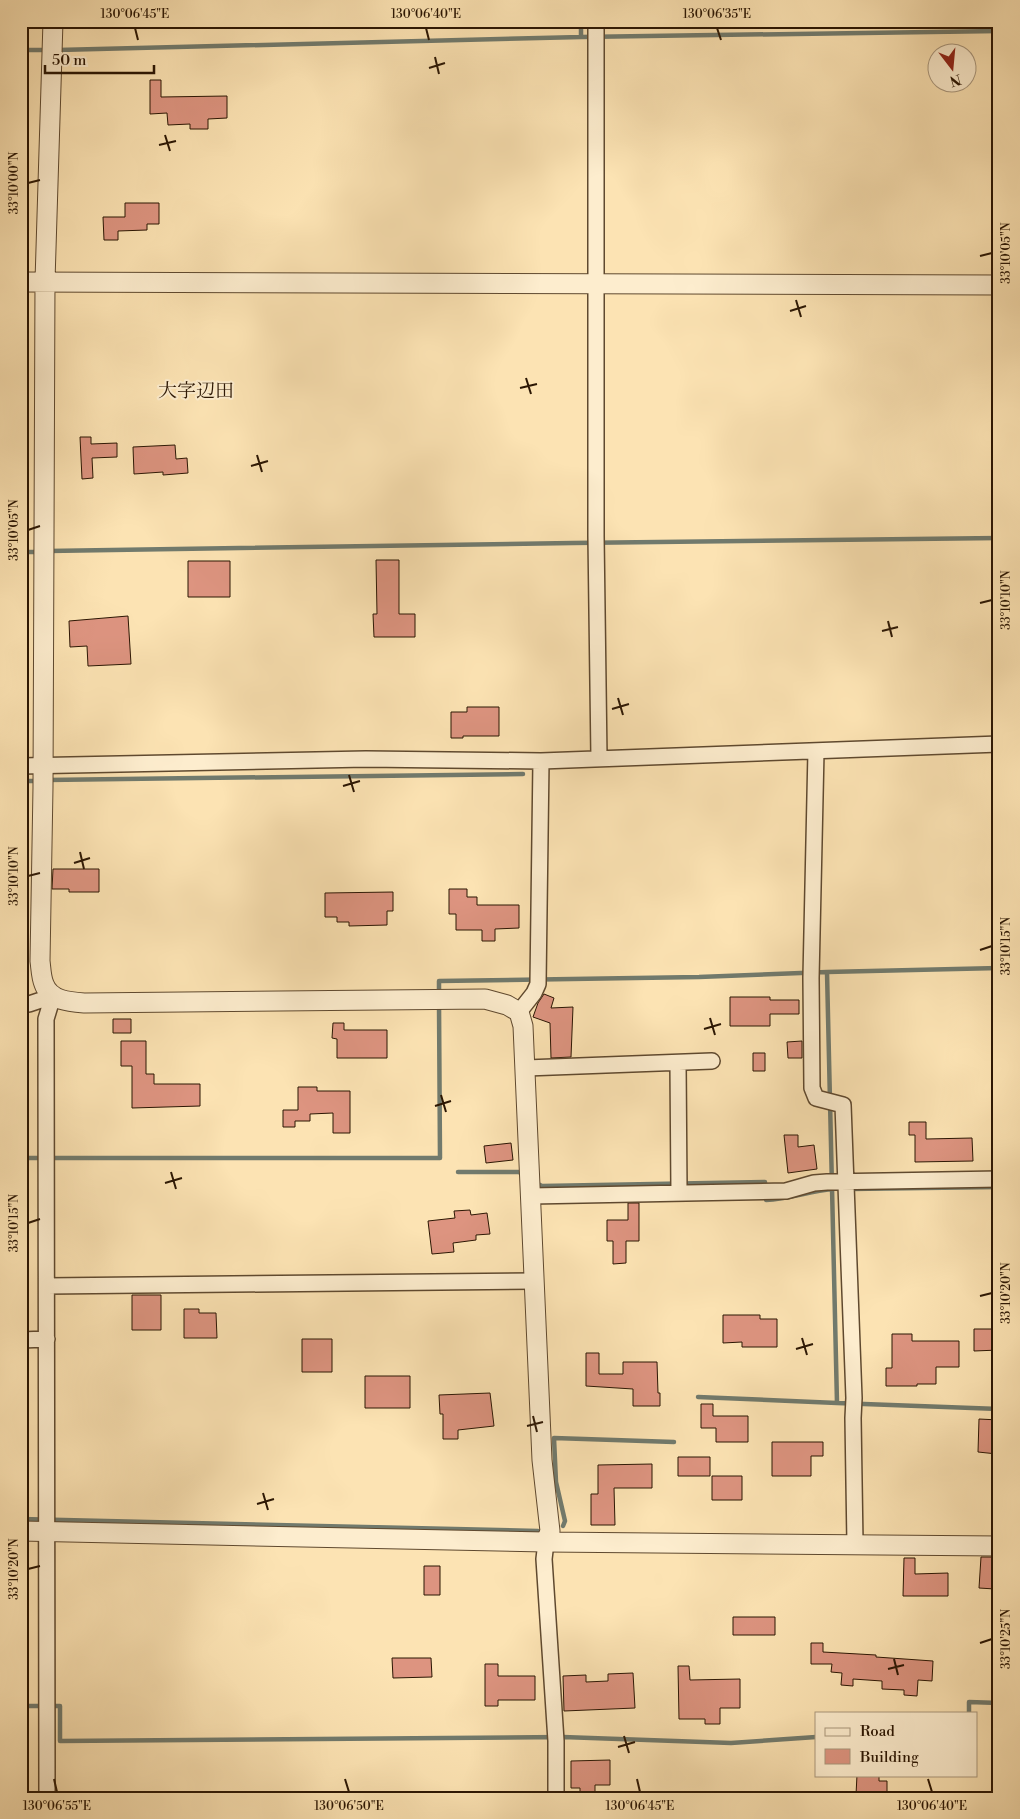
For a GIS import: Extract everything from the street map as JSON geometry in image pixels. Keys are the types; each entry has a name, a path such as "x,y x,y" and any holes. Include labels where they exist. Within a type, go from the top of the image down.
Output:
{"street":[{"path":"52,21 45,281 43,776 40,961 44,986 53,996 64,1001 85,1003 485,999 507,1005 519,1012 523,1026 526,1068 542,1460 550,1531 546,1542 544,1559 556,1737 556,1798"},
{"path":"596,24 596,542 599,758"},
{"path":"21,282 999,285"},
{"path":"21,766 43,776 366,759 541,760 999,744"},
{"path":"816,751 811,972 812,1088 816,1098 843,1105 836,1182 854,1398 852,1418 856,1544"},
{"path":"519,1012 534,993 538,979 541,760"},
{"path":"21,1004 29,1004 53,996"},
{"path":"47,1798 46,1019 53,996"},
{"path":"526,1068 712,1061"},
{"path":"678,1063 679,1186"},
{"path":"530,1185 679,1186 786,1190 814,1183 999,1179"},
{"path":"47,1286 534,1281"},
{"path":"21,1340 47,1340"},
{"path":"21,1531 47,1524 546,1542 999,1546"}],"building":[{"path":"150,80 161,80 161,97 227,96 227,118 208,119 208,129 190,129 190,124 168,125 167,113 150,114"},
{"path":"125,203 159,203 159,224 147,224 147,230 118,231 118,240 104,240 103,217 125,217"},
{"path":"80,437 91,437 91,444 117,443 117,457 92,458 93,478 82,479"},
{"path":"175,445 176,459 187,458 188,473 163,475 163,472 134,474 133,447"},
{"path":"376,560 399,560 399,614 415,614 415,637 374,637 373,614 377,614"},
{"path":"188,561 230,561 230,597 188,597"},
{"path":"128,616 131,664 88,666 87,646 70,647 69,621"},
{"path":"467,707 499,707 499,736 451,738 451,712 467,712"},
{"path":"53,869 99,869 99,892 69,892 69,889 52,889"},
{"path":"449,889 467,889 467,897 477,897 477,905 519,905 519,928 495,929 495,941 482,941 482,930 456,930 456,914 449,914"},
{"path":"393,892 393,911 387,911 387,925 349,926 349,922 337,922 337,917 325,917 325,893"},
{"path":"544,994 554,998 551,1008 573,1007 571,1057 551,1058 550,1023 533,1017 538,1003"},
{"path":"730,997 770,997 770,1000 799,1000 799,1014 770,1014 770,1026 730,1026"},
{"path":"113,1019 131,1019 131,1033 113,1033"},
{"path":"333,1023 344,1023 344,1030 387,1030 387,1058 337,1058 337,1039 332,1038"},
{"path":"121,1041 146,1041 146,1074 154,1074 154,1084 200,1084 200,1106 132,1108 132,1066 121,1066"},
{"path":"802,1041 802,1058 788,1058 787,1042"},
{"path":"753,1053 765,1053 765,1071 753,1071"},
{"path":"298,1087 317,1087 317,1091 350,1091 350,1133 333,1133 333,1113 310,1114 310,1121 295,1121 295,1127 283,1127 283,1110 298,1110"},
{"path":"909,1122 926,1122 926,1139 972,1138 973,1161 915,1162 915,1135 909,1135"},
{"path":"784,1135 798,1135 798,1147 814,1145 817,1169 788,1173"},
{"path":"511,1143 513,1160 486,1163 484,1146"},
{"path":"628,1203 639,1203 639,1241 626,1241 626,1263 613,1264 613,1241 607,1241 607,1220 628,1220"},
{"path":"470,1210 471,1215 487,1213 490,1234 476,1235 476,1240 453,1243 454,1252 432,1254 428,1221 455,1218 454,1211"},
{"path":"132,1295 161,1295 161,1330 132,1330"},
{"path":"184,1309 199,1309 199,1313 216,1313 217,1338 184,1338"},
{"path":"723,1315 760,1315 760,1319 777,1319 777,1347 742,1347 742,1342 723,1343"},
{"path":"974,1329 999,1329 999,1350 974,1351"},
{"path":"892,1334 912,1334 912,1341 959,1341 959,1367 936,1367 936,1384 886,1386 886,1368 892,1368"},
{"path":"302,1339 332,1339 332,1372 302,1372"},
{"path":"586,1353 599,1353 599,1374 623,1374 623,1362 657,1362 660,1406 633,1406 633,1389 586,1386"},
{"path":"365,1376 410,1376 410,1408 365,1408"},
{"path":"490,1393 494,1426 458,1430 458,1439 443,1439 443,1414 440,1414 439,1395"},
{"path":"701,1404 713,1404 713,1416 748,1416 748,1442 716,1442 716,1428 701,1428"},
{"path":"979,1419 999,1420 997,1454 978,1452"},
{"path":"772,1442 823,1442 823,1456 811,1456 811,1476 772,1476"},
{"path":"678,1457 710,1457 710,1476 678,1476"},
{"path":"652,1464 652,1488 614,1488 615,1525 591,1525 591,1494 598,1494 598,1465"},
{"path":"712,1476 742,1476 742,1500 712,1500"},
{"path":"981,1557 999,1557 999,1586 995,1586 995,1589 979,1588"},
{"path":"904,1558 915,1558 915,1574 948,1573 948,1596 903,1596"},
{"path":"424,1566 440,1566 440,1595 424,1595"},
{"path":"733,1617 775,1617 775,1635 733,1635"},
{"path":"811,1643 823,1643 823,1652 933,1661 932,1681 918,1680 917,1696 904,1695 904,1690 882,1689 882,1681 853,1679 853,1686 841,1685 842,1673 831,1672 832,1664 811,1664"},
{"path":"392,1658 431,1658 432,1677 393,1678"},
{"path":"485,1664 498,1664 498,1676 535,1676 535,1700 498,1700 498,1706 485,1706"},
{"path":"678,1666 689,1666 690,1680 740,1679 740,1708 720,1708 720,1724 705,1724 705,1719 679,1719"},
{"path":"633,1673 635,1708 564,1711 563,1676 586,1675 586,1682 608,1681 608,1674"},
{"path":"610,1760 610,1785 595,1785 595,1794 580,1794 580,1788 571,1788 571,1761"},
{"path":"857,1776 879,1776 879,1781 887,1781 887,1795 856,1795"}],"waterway":[{"path":"581,21 581,37"},
{"path":"58,50 581,37 999,31"},
{"path":"21,50 48,50"},
{"path":"48,551 999,538"},
{"path":"21,552 40,552"},
{"path":"47,780 523,774"},
{"path":"21,781 39,781"},
{"path":"439,995 439,981 699,977 999,968"},
{"path":"827,972 837,1403 999,1409"},
{"path":"21,1158 440,1158 439,1003"},
{"path":"458,1172 519,1172 523,1175"},
{"path":"534,1182 542,1186 765,1182 766,1200 832,1189"},
{"path":"850,1189 999,1187"},
{"path":"698,1397 837,1403"},
{"path":"563,1526 565,1521 556,1482 554,1438 674,1442"},
{"path":"21,1519 538,1531"},
{"path":"969,1712 969,1702 999,1703"},
{"path":"21,1706 60,1706 60,1741 563,1737 731,1743 815,1737"}],"district":[{"name":"大字辺田","path":"196,391"}]}
